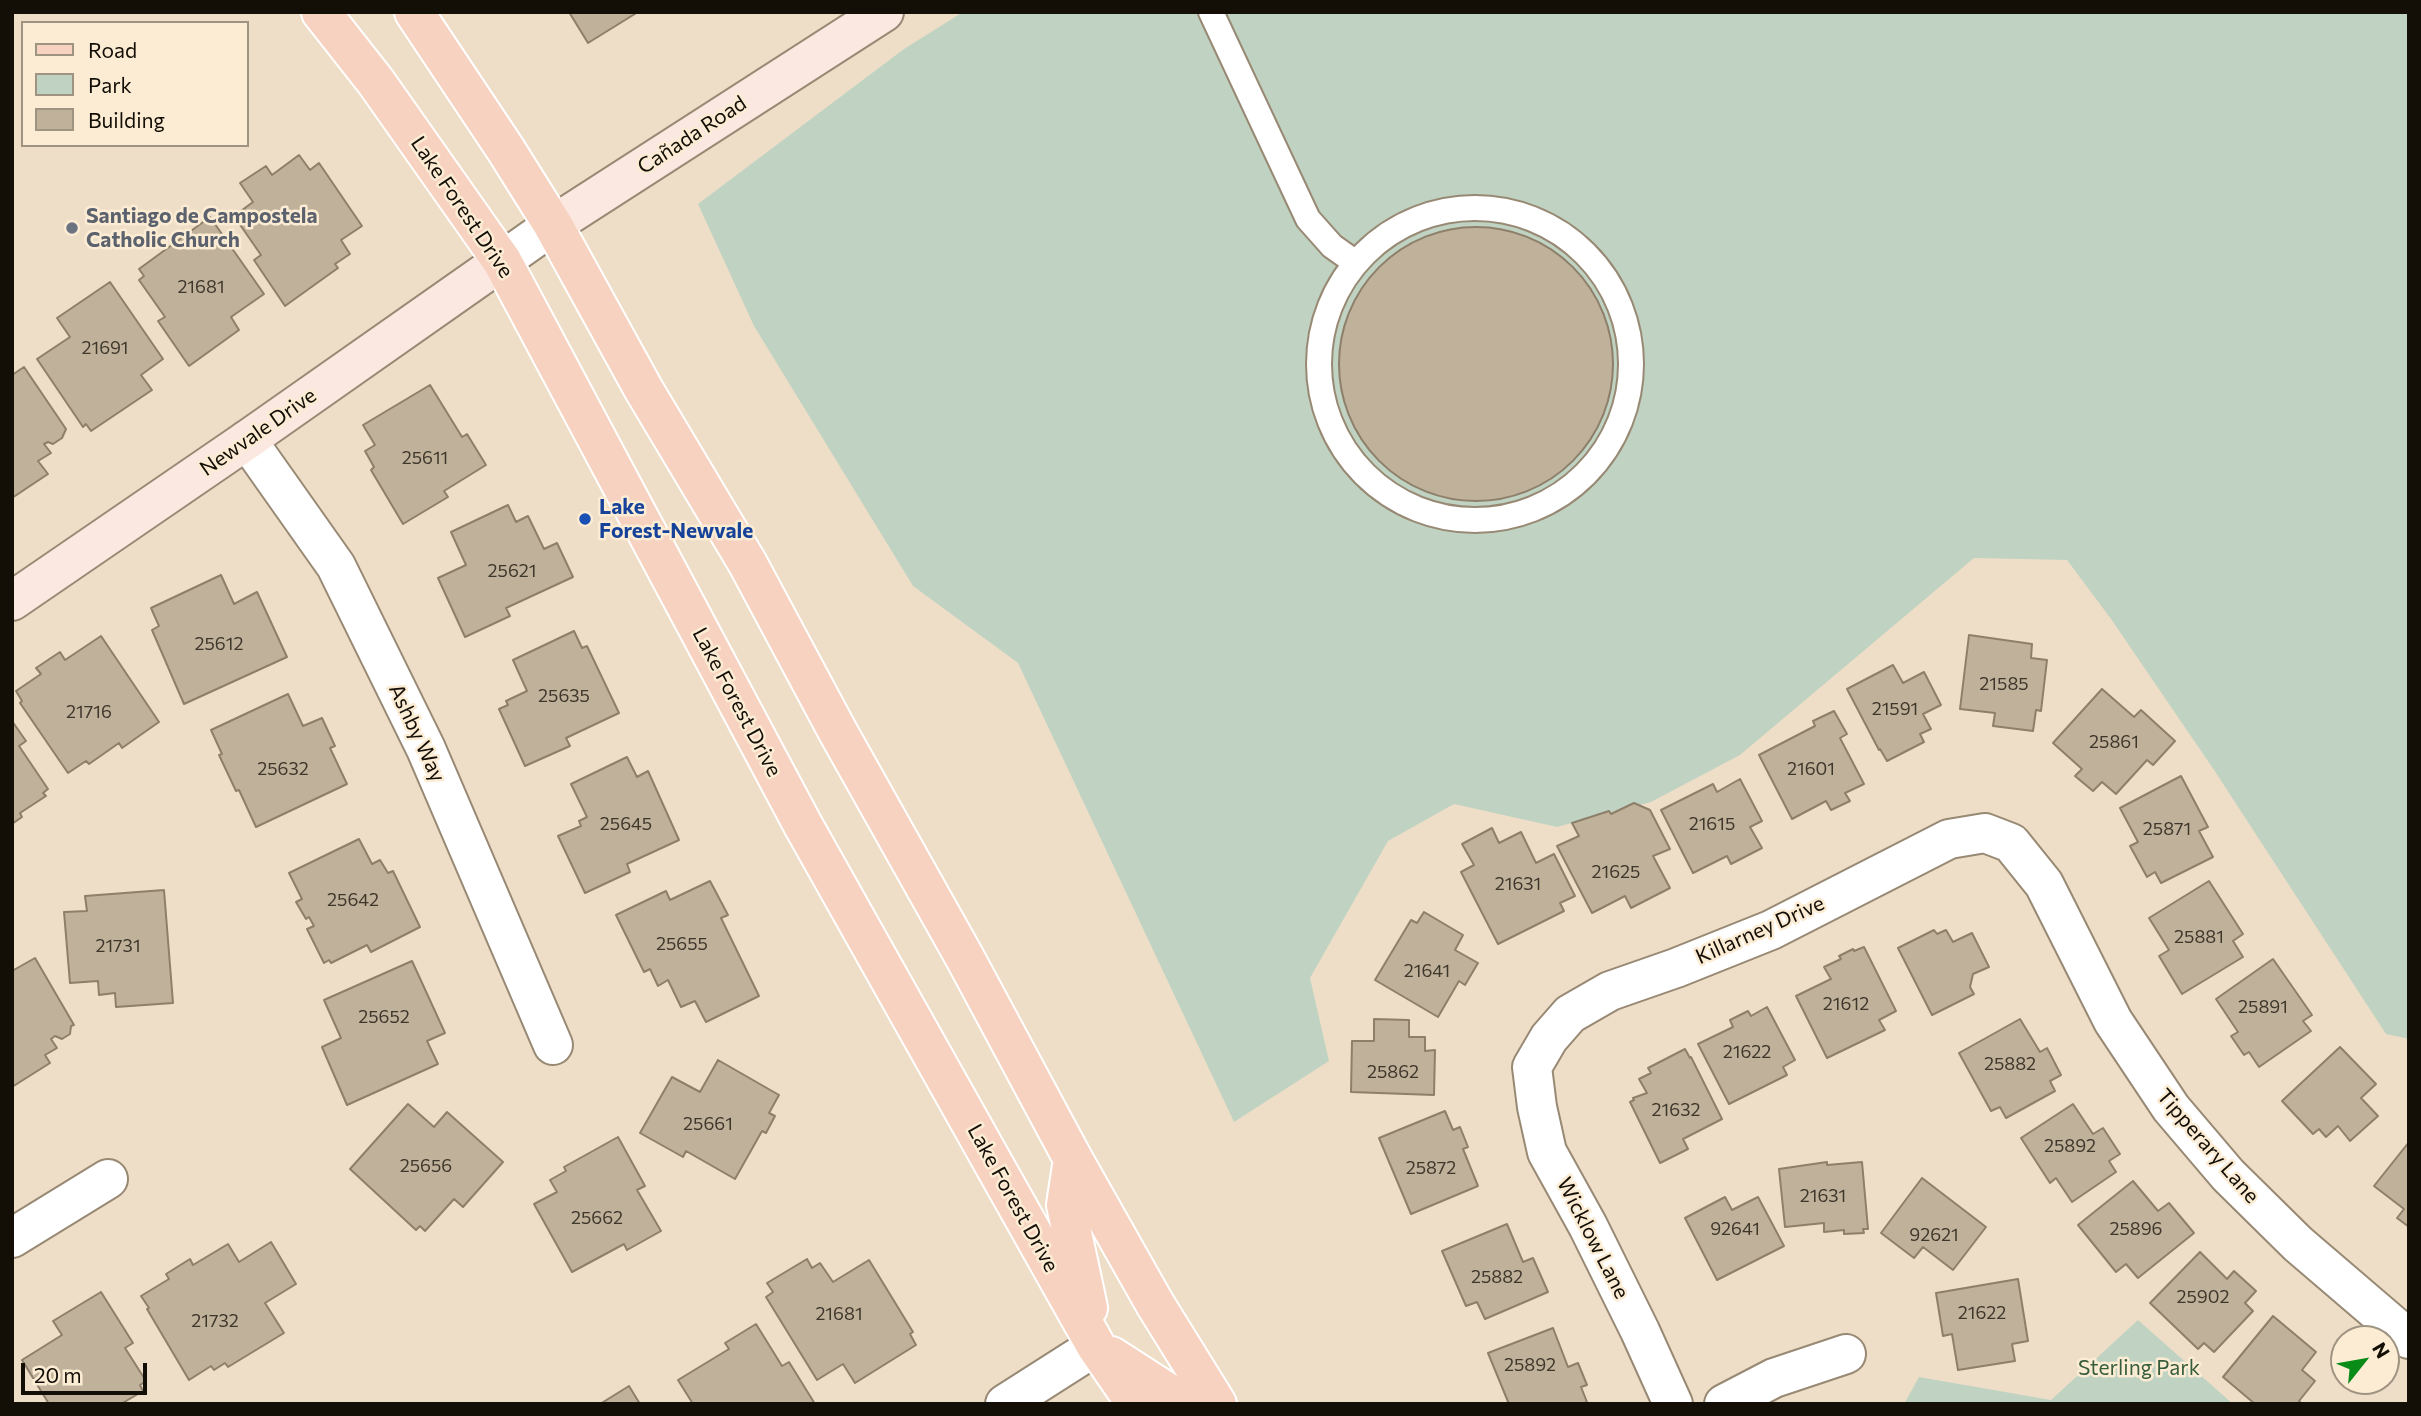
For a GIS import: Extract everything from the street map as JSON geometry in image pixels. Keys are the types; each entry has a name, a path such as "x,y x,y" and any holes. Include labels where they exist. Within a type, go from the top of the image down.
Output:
{"main road":[{"name":"Lake Forest Drive","path":"321,12 376,82 502,261 803,825 1096,1346 1136,1404"},
{"path":"414,12 553,225 644,390 747,564 1073,1159 1217,1404"},
{"path":"1073,1159 1066,1205 1096,1346 1173,1396 1198,1404"}],"street":[{"name":"Cañada Road","path":"502,261 553,225 884,12"},
{"name":"Newvale Drive","path":"12,601 502,261"},
{"name":"Ashby Way","path":"247,440 336,566 426,749 554,1045"},
{"name":"Killarney Drive","path":"1532,1067 1549,1038 1570,1014 1610,991 1771,930 1949,839 1985,833 2011,843"},
{"name":"Tipperary Lane","path":"2011,843 2044,884 2113,1021 2171,1108 2228,1175 2298,1244 2409,1339"},
{"name":"Wicklow Lane","path":"1532,1067 1536,1107 1547,1152 1588,1226 1640,1331 1672,1404"},
{"path":"12,1238 108,1179"},
{"path":"1005,1404 1096,1346"},
{"path":"1724,1404 1774,1378 1846,1354"}],"lane":[{"path":"1211,12 1308,219 1332,246 1356,262"},
{"path":"1473,208 1517,214 1558,232 1592,261 1617,298 1629,341 1630,386 1618,429 1594,467 1561,496 1520,514 1476,521 1432,515 1392,497 1358,468 1334,430 1320,387 1320,343 1332,300 1356,262 1389,233 1409,223 1429,214 1473,208"}],"green space":[{"path":"963,12 2409,12 2409,1039 2386,1034 2214,770 2111,619 2067,560 1974,558 1740,755 1651,802 1557,827 1454,804 1388,841 1310,978 1329,1061 1234,1122 1018,663 913,586 754,326 698,204 904,49"},
{"name":"Sterling Park","path":"2138,1320 2233,1404 1904,1404 1919,1377 2051,1400"}],"building":[{"path":"569,12 638,12 588,43"},
{"path":"299,155 310,170 319,163 362,226 341,240 350,254 335,264 338,268 285,306 254,260 261,255 234,216 253,202 240,183 266,166 272,175"},
{"path":"210,217 264,294 231,317 239,330 189,366 158,321 165,317 139,280 144,276 139,269"},
{"path":"1489,227 1529,237 1552,250 1573,267 1590,288 1603,311 1611,337 1611,391 1603,417 1590,440 1573,461 1552,478 1529,491 1503,499 1463,501 1423,491 1411,485 1389,470 1370,451 1349,417 1341,391 1339,351 1349,311 1355,299 1370,277 1389,258 1423,237 1449,229"},
{"path":"110,282 163,359 141,375 152,390 91,431 86,424 83,427 37,359 70,337 57,318"},
{"path":"24,367 66,429 62,438 53,444 44,444 51,453 38,461 48,474 12,498 12,375"},
{"path":"430,385 462,437 467,434 486,465 444,491 448,497 403,524 371,470 374,467 365,451 375,445 363,425"},
{"path":"508,505 516,522 528,516 544,549 557,543 573,577 506,608 510,616 465,637 438,578 466,565 451,532"},
{"path":"221,575 234,604 257,592 287,657 184,704 152,630 159,626 151,608"},
{"path":"574,631 582,648 587,646 619,713 566,738 570,746 525,766 499,709 508,705 506,701 527,691 513,660"},
{"path":"1969,635 2032,644 2031,658 2047,660 2041,711 2036,710 2033,731 1993,726 1995,713 1960,709"},
{"path":"101,636 159,722 122,748 119,743 89,764 86,761 68,773 20,703 22,701 16,691 41,674 36,668 60,652 65,660"},
{"path":"1893,665 1903,683 1924,672 1941,705 1923,714 1931,729 1920,734 1924,742 1887,761 1847,689"},
{"path":"2102,689 2134,717 2141,710 2175,741 2153,765 2147,760 2116,794 2102,782 2093,791 2075,776 2082,769 2053,743"},
{"path":"288,694 303,726 322,718 335,746 330,748 347,784 256,827 219,755 222,754 211,730"},
{"path":"1834,711 1847,734 1840,738 1864,784 1845,793 1850,801 1831,810 1826,801 1792,819 1759,755 1815,726 1813,721"},
{"path":"12,721 26,741 19,746 48,789 43,793 46,796 20,813 22,817 12,824"},
{"path":"627,757 637,777 648,771 679,840 627,864 630,872 585,893 558,836 581,826 579,821 587,817 571,784"},
{"path":"2181,776 2208,827 2199,831 2213,857 2161,883 2155,872 2147,877 2130,846 2138,842 2120,808"},
{"path":"1740,779 1762,821 1750,827 1762,848 1731,864 1727,856 1693,873 1661,810 1713,784 1717,792"},
{"path":"1634,803 1650,810 1670,849 1653,856 1670,888 1631,908 1625,896 1592,913 1557,846 1579,836 1572,823 1609,811 1611,814"},
{"path":"1492,828 1499,843 1521,832 1536,863 1554,854 1575,896 1560,903 1564,911 1498,944 1461,872 1474,865 1462,844"},
{"path":"359,839 372,864 380,860 388,873 393,871 420,927 371,952 367,945 331,963 329,960 324,963 307,929 314,926 309,917 306,919 296,902 302,899 289,873"},
{"path":"710,881 728,915 721,918 759,996 706,1022 695,1001 681,1007 668,980 658,986 650,969 644,972 616,915 666,891 670,900"},
{"path":"2209,881 2243,934 2233,941 2243,957 2182,994 2159,956 2169,950 2149,918"},
{"path":"164,890 173,1003 116,1007 115,993 99,995 98,981 70,983 64,912 87,911 85,896"},
{"path":"1424,912 1463,935 1455,950 1478,963 1465,985 1459,981 1438,1017 1375,980 1411,920 1417,923"},
{"path":"1934,930 1937,934 1946,930 1953,942 1972,933 1989,967 1973,974 1970,987 1974,994 1932,1015 1898,948"},
{"path":"1864,947 1896,1011 1879,1020 1885,1030 1827,1058 1796,996 1831,979 1824,967 1841,959 1839,956"},
{"path":"35,958 74,1025 71,1026 70,1034 62,1039 55,1036 51,1039 57,1048 45,1055 50,1063 12,1087 12,971"},
{"path":"2273,959 2312,1015 2303,1021 2311,1031 2259,1067 2249,1052 2244,1055 2231,1036 2238,1032 2216,999"},
{"path":"412,961 445,1033 427,1041 438,1064 347,1105 322,1047 341,1038 324,1000"},
{"path":"1767,1007 1795,1060 1783,1067 1787,1075 1729,1104 1698,1044 1733,1027 1730,1020 1748,1011 1751,1016"},
{"path":"1374,1019 1409,1020 1409,1037 1425,1037 1425,1051 1435,1050 1434,1095 1351,1092 1352,1041 1374,1041"},
{"path":"2020,1019 2040,1052 2047,1048 2061,1075 2050,1081 2055,1091 2006,1118 2000,1107 1991,1111 1959,1053"},
{"path":"2340,1047 2376,1084 2361,1098 2378,1116 2350,1141 2338,1126 2326,1137 2319,1129 2313,1134 2282,1101"},
{"path":"1685,1049 1722,1119 1683,1139 1688,1149 1660,1163 1630,1102 1633,1098 1647,1093 1639,1079 1651,1073 1648,1068"},
{"path":"718,1060 779,1095 769,1113 775,1116 766,1133 762,1131 735,1179 686,1151 683,1157 640,1133 672,1077 700,1092"},
{"path":"408,1104 434,1127 447,1112 503,1162 463,1207 454,1199 425,1231 420,1226 416,1230 350,1169"},
{"path":"2073,1104 2093,1134 2103,1128 2120,1154 2109,1161 2116,1172 2072,1202 2056,1178 2050,1183 2021,1138"},
{"path":"1445,1111 1453,1130 1460,1127 1468,1147 1463,1149 1478,1186 1411,1214 1379,1138"},
{"path":"618,1137 645,1186 637,1190 661,1231 627,1250 624,1244 572,1272 534,1204 557,1192 550,1180 566,1171 564,1167"},
{"path":"2409,1142 2409,1227 2397,1218 2404,1209 2374,1186"},
{"path":"1827,1162 1827,1165 1862,1162 1868,1229 1863,1229 1864,1233 1844,1234 1844,1230 1824,1232 1824,1223 1785,1227 1779,1169"},
{"path":"1922,1178 1986,1227 1953,1270 1923,1247 1914,1258 1881,1233"},
{"path":"2133,1181 2158,1211 2169,1203 2194,1233 2138,1278 2126,1264 2116,1272 2078,1225"},
{"path":"1725,1197 1732,1210 1758,1197 1784,1246 1717,1280 1685,1218"},
{"path":"1507,1224 1523,1262 1533,1258 1548,1292 1485,1319 1477,1302 1466,1306 1442,1251"},
{"path":"271,1242 296,1284 265,1303 284,1333 228,1367 225,1363 214,1370 211,1366 189,1380 141,1296 169,1279 166,1274 190,1259 193,1265 228,1244 239,1262"},
{"path":"2200,1252 2227,1279 2234,1271 2256,1291 2245,1303 2253,1311 2214,1352 2204,1343 2198,1349 2150,1303"},
{"path":"807,1259 812,1268 820,1263 833,1282 869,1260 913,1332 910,1334 916,1345 855,1383 843,1364 817,1380 766,1297 773,1292 767,1283"},
{"path":"2018,1279 2028,1341 2012,1344 2015,1361 1958,1370 1952,1334 1943,1336 1936,1293"},
{"path":"101,1292 133,1343 125,1348 146,1381 140,1385 143,1391 121,1404 49,1404 22,1360 62,1335 53,1321"},
{"path":"2273,1316 2316,1352 2302,1370 2315,1381 2299,1401 2302,1404 2255,1404 2223,1377"},
{"path":"756,1324 782,1366 789,1362 815,1404 693,1404 678,1380 729,1349 725,1343"},
{"path":"1553,1328 1568,1367 1578,1363 1587,1385 1581,1387 1587,1402 1509,1404 1488,1353"},
{"path":"629,1386 640,1404 600,1404"}],"place":[{"name":"Santiago de Campostela Catholic Church","path":"72,228"},
{"name":"Lake Forest-Newvale","path":"585,519"}]}
